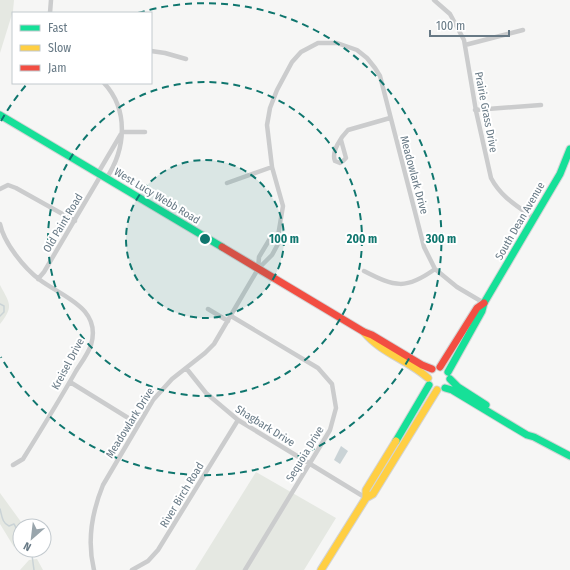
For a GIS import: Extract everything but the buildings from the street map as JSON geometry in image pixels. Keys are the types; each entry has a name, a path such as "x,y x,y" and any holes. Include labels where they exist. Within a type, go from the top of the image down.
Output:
{"street":[{"path":"50,12 51,0"},
{"name":"Prairie Grass Drive","path":"434,0 450,14 464,40 475,110 491,178 496,187 504,196 534,218"},
{"path":"465,45 523,30"},
{"name":"Meadowlark Drive","path":"94,570 91,547 91,530 97,499 102,485 153,400 172,379 205,354 214,344 258,269 272,255 279,242 278,236 283,206 272,167 267,125 270,108 277,90 292,62 301,52 318,43 327,42 347,46 357,50 375,68 380,76 424,247 435,269 457,287 484,303"},
{"path":"152,51 186,59"},
{"name":"Old Paint Road","path":"102,176 113,168 118,154 122,132 122,120 117,102 105,84"},
{"path":"475,110 541,105"},
{"name":"West Lucy Webb Road","path":"0,115 364,332 372,335 422,365 432,369"},
{"path":"341,140 343,135 348,130 390,118"},
{"path":"122,132 145,132"},
{"name":"Old Paint Road","path":"38,279 102,176 122,132"},
{"name":"South Dean Avenue","path":"449,376 482,311 484,303 560,174 570,149"},
{"path":"227,183 272,167"},
{"path":"0,189 8,185 16,188 74,221"},
{"name":"Kreisel Drive","path":"0,224 1,230 18,258 38,279 80,306 90,319 93,331 90,346 70,382 23,459 13,465"},
{"path":"258,269 259,257 271,238 278,236"},
{"path":"364,271 386,282 401,284 421,279 435,269"},
{"name":"South Dean Avenue","path":"440,367 478,308 484,303"},
{"path":"208,309 228,321"},
{"name":"Sequoia Drive","path":"231,316 318,368 332,384 336,408 330,430 245,570"},
{"name":"West Lucy Webb Road","path":"364,332 369,340 413,366 428,381"},
{"path":"366,498 366,490 428,381 429,372 432,369 440,367 444,368 458,387 530,432 534,437"},
{"name":"Shagbark Drive","path":"186,368 206,393 238,420 366,498"},
{"path":"445,388 449,384 449,376"},
{"path":"428,381 437,390"},
{"path":"70,382 138,424"},
{"path":"321,570 366,498 373,494 437,390 445,388 452,390 527,435 534,437 570,456"},
{"name":"River Birch Road","path":"132,570 148,561 158,550 238,420"}],"shaded area":[{"path":"0,0 14,0 13,11 0,53"},
{"path":"0,285 8,301 9,309 0,324"},
{"path":"341,446 348,451 340,464 334,460"},
{"path":"256,472 336,518 304,570 195,570"},
{"path":"0,493 18,518 12,518 12,544 0,524"},
{"path":"37,559 43,570 20,570 29,560"}],"waterway":[{"path":"0,304 4,306 4,312 0,316"},
{"path":"0,509 5,523 9,526 12,525"},
{"path":"32,558 34,570"}],"traffic: fast":[{"path":"0,115 222,247"},
{"path":"448,372 482,311 484,303 560,174 570,149"},
{"path":"450,379 458,387 486,405"},
{"path":"396,441 429,385"},
{"path":"445,388 452,390 527,435 534,437 570,456"}],"traffic: slow":[{"path":"364,332 378,346 412,366 428,378"},
{"path":"366,498 373,494 437,390"},
{"path":"321,570 366,498 366,490 396,441"}],"traffic: jam":[{"path":"222,247 364,332 372,335 422,365 432,369"},
{"path":"440,367 477,308 484,303"}]}
